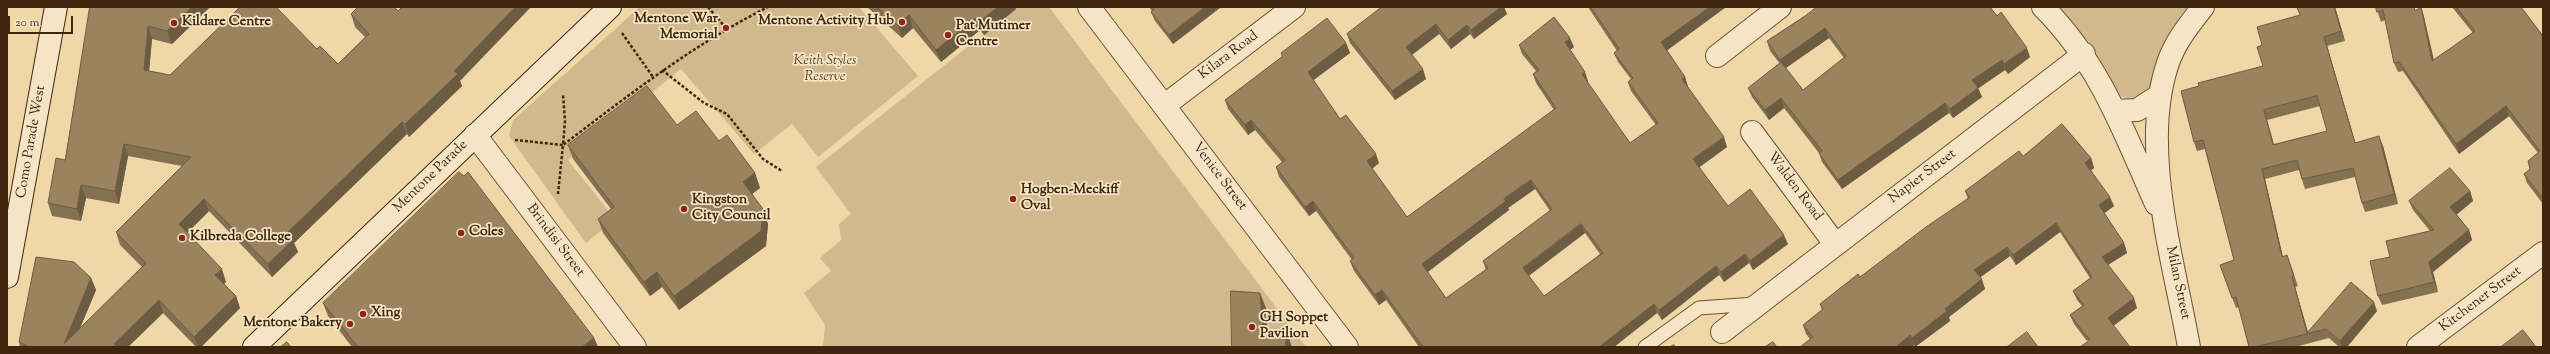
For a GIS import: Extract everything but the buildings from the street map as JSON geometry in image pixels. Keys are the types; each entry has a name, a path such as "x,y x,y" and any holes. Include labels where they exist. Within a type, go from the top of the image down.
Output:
{"street":[{"name":"Como Parade West","path":"7,277 56,7"},
{"name":"Mentone Parade","path":"254,347 474,135 610,7"},
{"name":"Venice Street","path":"1089,7 1165,105 1347,347"},
{"name":"Kilara Road","path":"1165,105 1294,7"},
{"path":"1717,56 1780,7"},
{"name":"Milan Street","path":"2043,7 2066,31 2084,54 2115,111 2163,220"},
{"name":"Milan Street","path":"2189,347 2163,220 2159,165 2160,95 2168,64 2176,46 2203,7"},
{"name":"Napier Street","path":"1722,332 2084,54"},
{"path":"2115,111 2137,110 2160,95"},
{"name":"Walden Road","path":"1752,132 1835,244"},
{"name":"Brindisi Street","path":"474,135 628,344"},
{"name":"Kitchener Street","path":"2418,347 2543,252"}],"lane":[{"name":"Napier Street","path":"1645,347 1699,308 1746,306 1762,301"}],"path":[{"path":"708,7 726,28"},
{"path":"515,140 563,145 662,70 726,28 768,7"},
{"path":"622,33 653,77"},
{"path":"662,70 704,103 727,114 763,160 782,172"},
{"path":"558,194 565,121 563,94"}],"green space":[{"name":"Keith Styles Reserve","path":"640,7 859,7 918,76 818,157 792,124 754,154 681,69 568,160 615,219 586,243 509,136 513,120"},
{"name":"Hogben-Meckiff Oval","path":"1018,7 1049,7 1306,347 823,347 825,325 804,293 831,271 820,258 841,240 839,224 851,214 816,167"},
{"path":"2056,7 2191,7 2149,89 2143,96 2130,101 2116,93 2089,43"}],"place":[{"name":"Mentone Activity Hub","path":"902,22"},
{"name":"Kildare Centre","path":"174,23"},
{"name":"Mentone War Memorial","path":"726,28"},
{"name":"Pat Mutimer Centre","path":"948,35"},
{"name":"Hogben-Meckiff Oval","path":"1013,199"},
{"name":"Kingston City Council","path":"684,209"},
{"name":"Coles","path":"461,233"},
{"name":"Kilbreda College","path":"182,238"},
{"name":"Xing","path":"363,314"},
{"name":"Mentone Bakery","path":"350,324"},
{"name":"GH Soppet Pavilion","path":"1252,327"}]}
